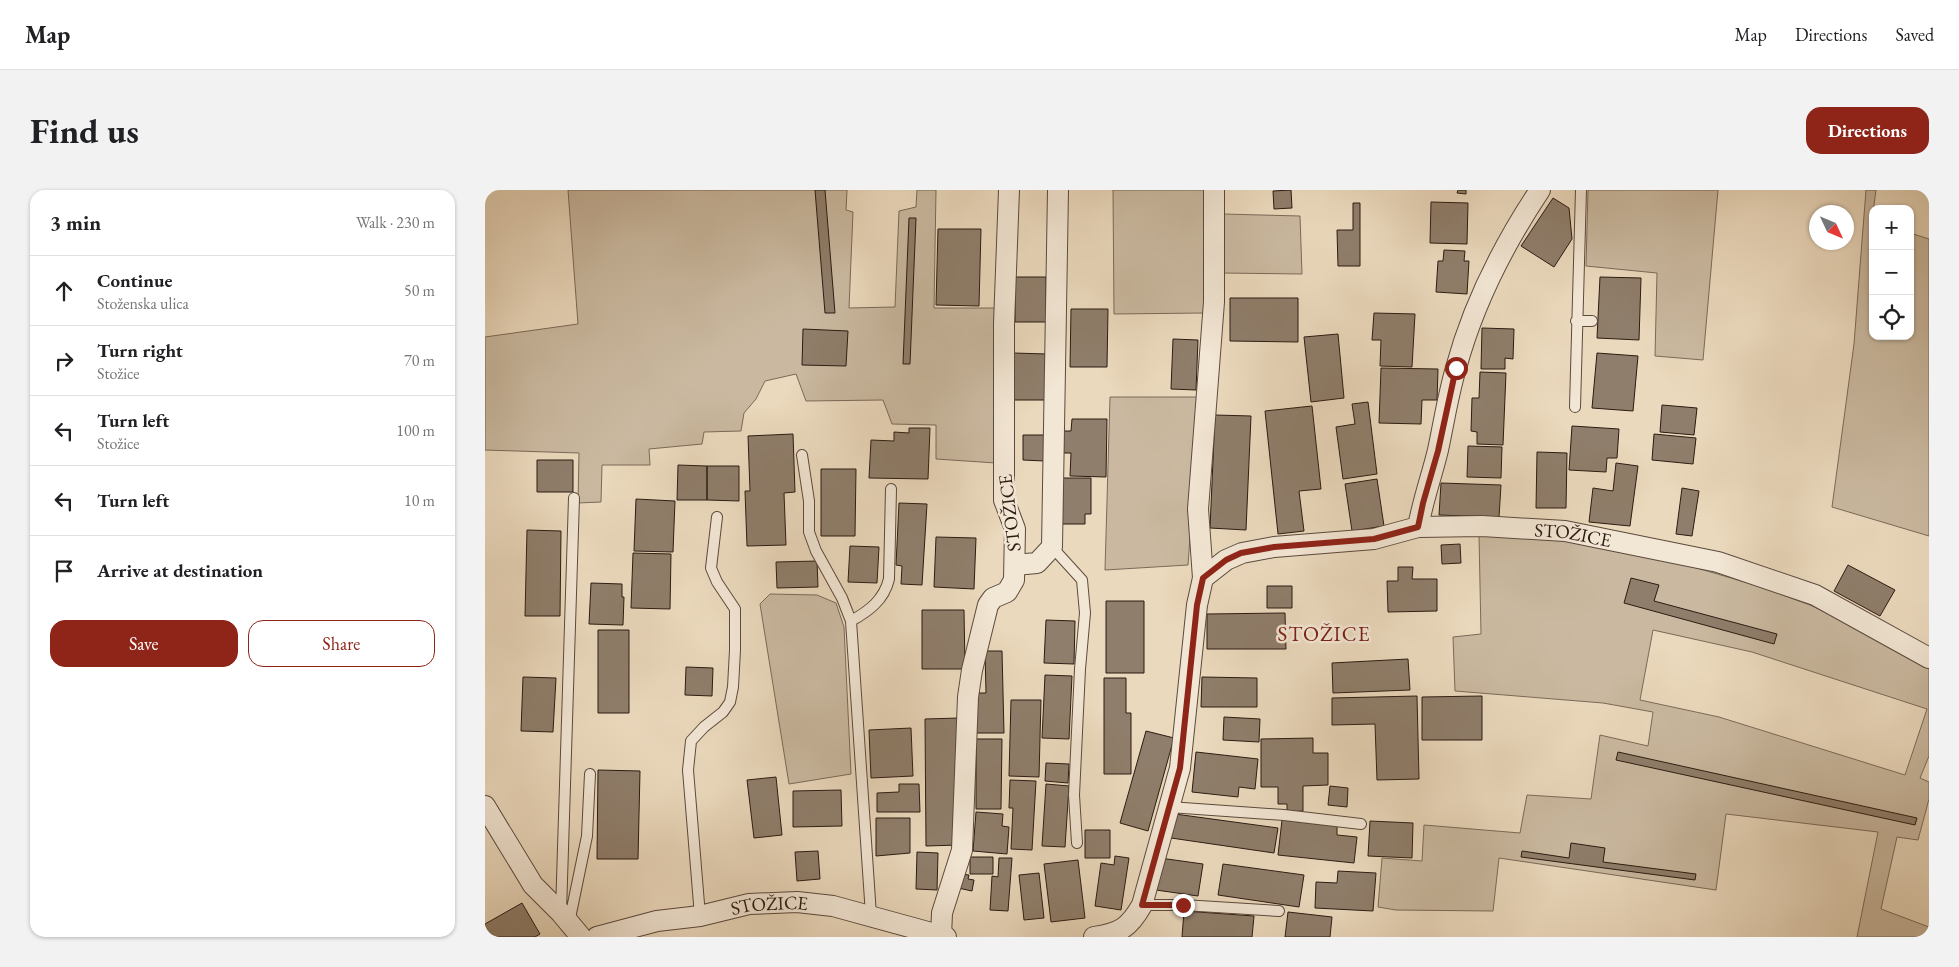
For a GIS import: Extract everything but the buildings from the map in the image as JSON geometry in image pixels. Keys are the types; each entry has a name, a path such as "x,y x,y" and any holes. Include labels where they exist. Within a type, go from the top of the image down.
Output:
{"street":[{"name":"STOŽICE","path":"597,937 657,921 700,916 749,904 797,902 833,906 943,936 942,913 962,850 966,723 972,670 988,605 993,598 1007,592 1012,587 1014,580 1015,529 1004,500 1004,324 1009,190"},
{"path":"1015,565 1037,564 1052,547 1058,190"},
{"path":"1094,937 1125,933 1142,905 1180,768 1197,605 1203,578 1198,508 1215,302 1214,190"},
{"path":"1418,527 1438,451 1456,368 1471,319 1495,267 1540,190"},
{"name":"STOŽICE","path":"1203,578 1226,560 1241,553 1274,547 1374,539 1418,527 1483,526 1565,531 1718,562 1815,595 1929,658"},
{"path":"485,806 533,885 570,924"}],"lane":[{"path":"1575,408 1581,190"},
{"path":"1576,322 1592,321"},
{"path":"802,455 809,500 809,532 816,551 843,598 851,621 871,915"},
{"path":"851,621 874,606 886,591 889,579 891,489"},
{"path":"570,924 574,498"},
{"path":"700,916 688,770 691,741 704,727 723,712 730,702 733,687 735,650 735,609 717,582 711,568 717,517"},
{"path":"1052,547 1082,580 1085,613 1080,669 1074,795 1077,843"},
{"path":"570,924 587,836 590,774"},
{"path":"1169,807 1361,824"},
{"path":"1142,905 1183,905 1279,911"}],"shaded area":[{"path":"568,190 847,190 846,210 853,212 849,308 895,307 899,211 916,207 917,190 936,190 934,308 998,308 996,463 936,459 936,425 892,424 883,400 806,401 796,374 765,381 756,399 744,413 741,431 704,432 702,444 649,449 650,465 602,465 601,502 578,503 579,453 485,450 485,337 578,324"},
{"path":"1113,190 1207,190 1204,313 1114,314"},
{"path":"1588,190 1718,190 1703,360 1655,356 1657,273 1586,266"},
{"path":"1866,190 1876,190 1874,205 1869,205 1869,340 1914,340 1914,234 1929,239 1929,536 1832,507 1854,344"},
{"path":"1222,214 1300,216 1302,274 1221,273"},
{"path":"1110,397 1200,397 1188,565 1105,570"},
{"path":"1479,535 1553,537 1690,566 1755,585 1810,605 1849,623 1929,668 1929,756 1920,778 1929,782 1929,799 1918,840 1897,837 1881,909 1929,927 1929,937 1857,937 1878,832 1726,814 1716,890 1499,858 1493,911 1396,910 1378,907 1382,858 1422,861 1424,825 1520,833 1527,795 1591,799 1600,735 1648,746 1653,712 1603,703 1455,691 1453,637 1481,634","holes":["1653,630 1752,652 1927,709 1905,775 1719,717 1640,700"]},
{"path":"770,594 817,595 836,603 844,627 851,774 789,784 760,604"}],"district":[{"name":"STOŽICE","path":"1324,634"}],"route":[{"path":"1183,905 1142,905 1180,768 1197,605 1203,578 1226,560 1241,553 1274,547 1374,539 1418,527 1438,451 1456,368"}]}
